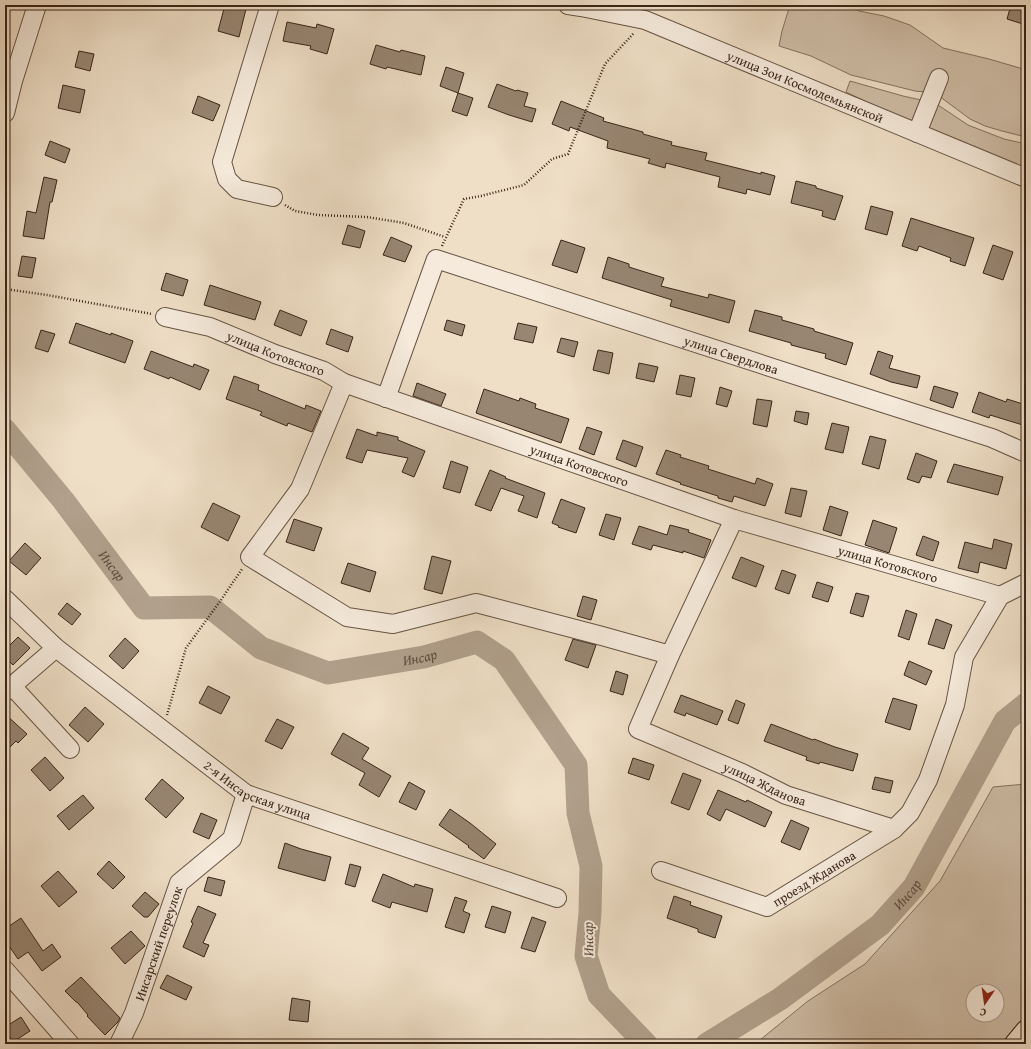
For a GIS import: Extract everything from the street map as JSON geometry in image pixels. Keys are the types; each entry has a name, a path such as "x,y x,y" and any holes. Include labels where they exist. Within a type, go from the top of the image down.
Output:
{"main road":[{"path":"1016,1044 1026,1032"}],"street":[{"path":"5,114 9,81 37,5"},
{"path":"270,5 222,162 227,180 237,189 273,197"},
{"name":"улица Зои Космодемьянской","path":"577,6 645,20 1026,178"},
{"path":"918,133 939,78"},
{"path":"386,398 436,258"},
{"name":"улица Свердлова","path":"436,258 992,438 1026,453"},
{"name":"улица Котовского","path":"165,317 210,327 275,354 324,371 344,383 734,519 1000,596"},
{"path":"344,383 300,489 250,557 346,617 393,624 476,603 670,655 734,519"},
{"path":"894,829 910,813 928,780 955,705 964,657 1000,596 1026,583"},
{"name":"2-я Инсарская улица","path":"5,599 56,648 246,794 557,898"},
{"path":"56,648 8,689 70,749"},
{"name":"улица Жданова","path":"670,655 638,729 742,773 786,795 894,829"},
{"name":"Инсарский переулок","path":"119,1044 134,1013 179,883 232,839 246,794"},
{"name":"проезд Жданова","path":"661,871 767,907 894,829"},
{"path":"5,970 70,1044"}],"path":[{"path":"436,258 464,199 524,185 552,159 568,154 605,64 645,20"},
{"path":"273,197 295,211 318,215 367,217 404,223 445,237"},
{"path":"5,289 47,295 165,317"},
{"path":"163,729 186,648 250,557"}],"shaded area":[{"path":"790,5 846,5 859,11 884,16 910,25 943,48 1023,69 1026,71 1026,137 985,126 970,119 935,93 915,91 851,75 811,56 779,46"},
{"path":"850,81 903,96 935,103 968,125 1004,139 1026,144 1026,171 928,131 846,92"},
{"path":"1026,784 1026,1014 1001,1044 755,1044 808,1001 865,964 940,881 993,787"}],"building":[{"path":"225,5 247,5 239,37 218,31"},
{"path":"1011,5 1026,7 1026,25 1007,19"},
{"path":"287,22 316,28 317,24 334,29 327,54 310,49 311,46 283,41"},
{"path":"376,45 400,52 401,50 425,56 421,75 387,67 386,69 370,64"},
{"path":"79,51 94,54 90,71 75,67"},
{"path":"446,67 464,73 458,93 440,86"},
{"path":"497,84 516,91 528,93 524,106 536,109 532,122 488,107"},
{"path":"63,85 85,90 80,113 58,108"},
{"path":"458,93 473,98 467,116 452,111"},
{"path":"198,96 220,105 213,121 192,113"},
{"path":"561,101 604,118 603,121 672,142 671,145 707,153 705,160 775,176 770,195 747,189 746,194 718,187 720,177 666,163 665,168 648,163 650,159 607,148 608,141 570,127 569,131 552,124"},
{"path":"50,141 70,149 65,163 45,155"},
{"path":"44,177 57,180 52,202 50,202 44,239 23,236 27,211 36,213"},
{"path":"796,181 816,186 816,188 843,196 835,220 822,216 823,211 791,203"},
{"path":"871,206 893,212 887,235 865,229"},
{"path":"911,218 974,238 965,266 950,261 951,258 919,246 917,251 902,246"},
{"path":"348,225 365,231 360,248 342,244"},
{"path":"391,237 412,246 405,262 383,255"},
{"path":"561,240 585,248 577,273 552,265"},
{"path":"993,245 1013,252 1003,280 983,273"},
{"path":"22,256 36,258 32,278 18,276"},
{"path":"608,257 629,264 629,267 664,278 661,286 708,298 709,294 735,301 729,323 670,306 672,300 602,278"},
{"path":"166,273 188,280 183,296 161,290"},
{"path":"210,285 261,302 255,320 204,305"},
{"path":"280,310 307,321 301,336 274,325"},
{"path":"755,310 782,317 782,320 814,329 814,331 853,343 846,365 825,358 826,354 791,345 791,343 749,331"},
{"path":"447,320 465,325 462,336 444,330"},
{"path":"76,323 133,341 125,363 69,343"},
{"path":"518,323 537,327 533,343 514,339"},
{"path":"331,329 353,337 348,352 326,344"},
{"path":"41,330 55,334 48,352 35,348"},
{"path":"561,338 578,342 574,357 557,352"},
{"path":"598,350 613,353 609,374 593,370"},
{"path":"151,351 193,367 194,364 209,370 200,390 170,377 169,379 144,369"},
{"path":"878,351 893,356 889,368 920,376 917,388 891,382 870,374"},
{"path":"639,363 658,367 654,382 636,378"},
{"path":"680,375 695,378 691,397 676,394"},
{"path":"234,376 259,385 258,390 305,409 306,405 321,411 312,432 288,423 287,426 260,415 262,412 226,399"},
{"path":"417,383 446,394 441,406 413,396"},
{"path":"934,386 958,393 953,408 930,400"},
{"path":"720,387 732,391 727,407 716,404"},
{"path":"484,389 519,401 520,398 536,404 535,408 569,419 561,443 476,413"},
{"path":"979,392 1006,402 1007,399 1026,405 1026,426 990,415 989,418 972,412"},
{"path":"757,399 772,401 767,427 753,424"},
{"path":"796,411 809,413 807,425 794,421"},
{"path":"832,423 849,427 843,453 825,449"},
{"path":"587,427 602,432 594,455 579,449"},
{"path":"357,429 377,436 377,432 398,437 398,440 425,451 414,477 402,472 408,458 367,450 362,463 346,458"},
{"path":"870,436 886,440 879,469 862,464"},
{"path":"623,440 643,447 636,467 616,459"},
{"path":"666,450 681,455 680,457 709,466 708,469 755,484 757,478 773,484 765,506 734,496 732,502 718,498 718,496 680,484 681,483 656,474"},
{"path":"916,453 937,461 931,478 922,476 919,483 907,479"},
{"path":"451,461 468,467 460,493 443,488"},
{"path":"954,464 1003,477 998,495 947,482"},
{"path":"490,470 506,477 505,478 545,493 537,518 518,511 524,496 501,488 491,511 475,505"},
{"path":"791,488 807,491 801,517 785,513"},
{"path":"561,499 585,508 576,533 558,527 559,526 552,523"},
{"path":"213,503 240,516 228,541 201,527"},
{"path":"830,506 848,512 841,536 823,530"},
{"path":"606,514 621,518 614,540 599,535"},
{"path":"294,519 322,528 314,551 286,542"},
{"path":"873,520 897,528 889,553 865,545"},
{"path":"670,525 689,530 688,532 711,540 704,558 683,551 683,553 653,545 651,550 632,544 639,526 667,535"},
{"path":"923,536 939,542 933,561 916,555"},
{"path":"994,539 1012,544 1006,569 980,562 978,573 958,568 965,542 992,549"},
{"path":"25,543 41,558 26,575 9,561"},
{"path":"432,556 451,561 442,594 424,589"},
{"path":"741,557 764,566 756,587 732,578"},
{"path":"348,563 376,572 370,592 341,583"},
{"path":"782,570 796,575 789,594 775,589"},
{"path":"817,582 833,587 828,602 812,597"},
{"path":"856,593 869,596 863,617 850,613"},
{"path":"583,596 597,600 591,620 577,616"},
{"path":"67,603 81,614 72,625 58,614"},
{"path":"906,610 917,614 909,640 898,636"},
{"path":"936,619 952,625 944,649 928,644"},
{"path":"18,637 30,648 13,665 5,657 5,650"},
{"path":"125,638 139,651 123,669 109,656"},
{"path":"573,639 596,645 588,668 565,660"},
{"path":"909,661 932,671 926,685 904,675"},
{"path":"616,671 628,675 623,695 610,691"},
{"path":"208,686 230,697 221,714 199,703"},
{"path":"681,695 723,711 717,725 686,713 685,716 674,712"},
{"path":"893,698 917,705 910,730 885,722"},
{"path":"736,700 745,704 738,724 728,720"},
{"path":"85,707 104,724 88,742 69,725"},
{"path":"5,714 27,734 18,743 16,741 5,752"},
{"path":"277,719 294,727 282,749 265,741"},
{"path":"771,724 813,740 814,739 858,754 853,771 820,762 819,764 806,760 807,757 764,741"},
{"path":"343,733 369,748 362,759 391,776 379,797 359,785 365,773 331,754"},
{"path":"45,757 64,778 50,791 31,770"},
{"path":"633,758 654,765 649,780 628,773"},
{"path":"683,773 701,780 689,810 671,803"},
{"path":"875,777 893,781 890,793 872,789"},
{"path":"162,779 184,798 166,818 145,799"},
{"path":"409,782 425,791 416,810 399,802"},
{"path":"718,790 746,802 747,800 772,812 765,827 726,809 720,821 707,814"},
{"path":"83,795 94,808 69,830 57,816"},
{"path":"450,809 496,844 484,859 468,847 469,846 439,825"},
{"path":"201,813 217,820 209,839 193,832"},
{"path":"791,820 809,828 800,850 781,842"},
{"path":"285,843 331,857 325,881 278,868"},
{"path":"109,861 125,877 113,889 97,874"},
{"path":"350,864 361,867 355,887 345,884"},
{"path":"58,871 77,892 59,907 41,886"},
{"path":"383,874 414,887 415,884 433,889 427,912 392,902 390,908 372,901"},
{"path":"208,877 225,881 221,896 204,891"},
{"path":"145,892 159,904 148,917 144,917 132,906"},
{"path":"674,896 691,902 690,905 722,916 715,938 698,932 698,929 667,918"},
{"path":"455,897 467,901 463,911 470,914 464,933 445,927"},
{"path":"198,906 216,914 203,943 209,945 204,957 183,947"},
{"path":"492,906 511,912 505,933 485,927"},
{"path":"532,917 546,922 535,952 521,948"},
{"path":"21,918 43,951 52,944 61,957 42,971 28,952 18,959 5,940 5,929"},
{"path":"131,931 145,946 125,964 111,948"},
{"path":"167,975 192,987 186,1000 160,988"},
{"path":"81,977 120,1018 105,1035 87,1016 88,1015 77,1002 65,991"},
{"path":"292,998 310,1001 308,1022 289,1020"},
{"path":"21,1017 30,1031 13,1042 5,1027"}],"waterway":[{"name":"Инсар","path":"5,430 63,500 144,608 210,607 261,648 328,673 424,657 477,642 504,660 576,765 578,813 591,866 590,913 586,956 599,995 646,1044"},
{"name":"Инсар","path":"707,1044 780,999 880,925 914,887 1005,721 1026,704"}]}
